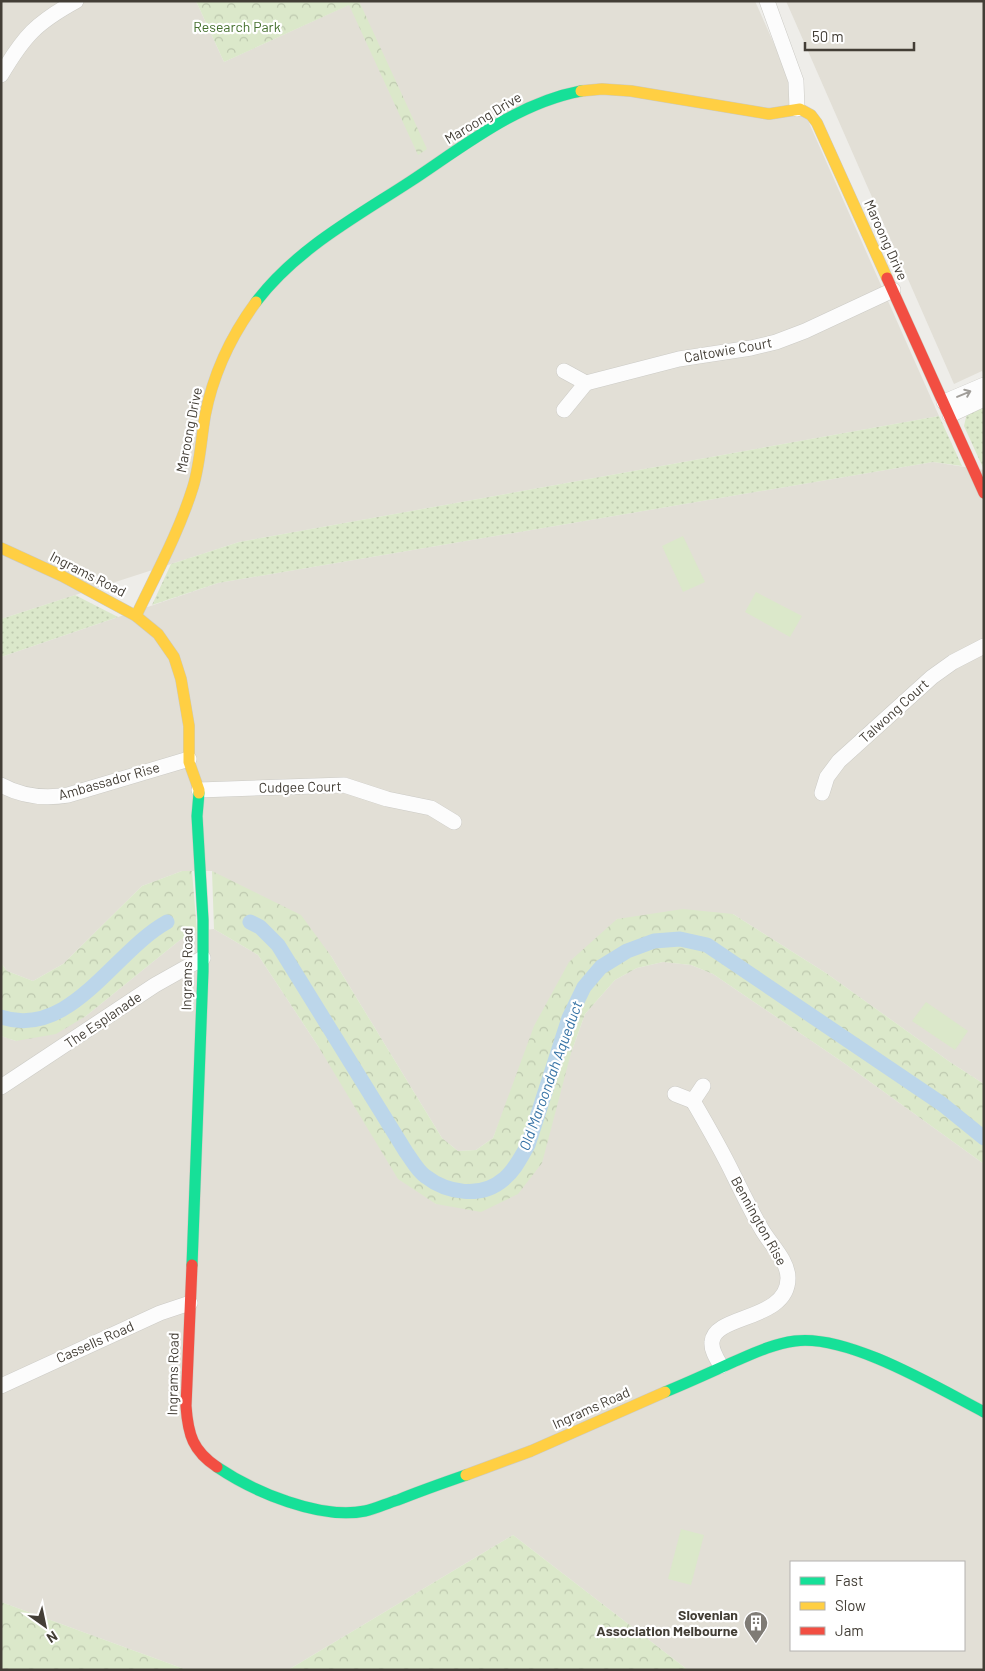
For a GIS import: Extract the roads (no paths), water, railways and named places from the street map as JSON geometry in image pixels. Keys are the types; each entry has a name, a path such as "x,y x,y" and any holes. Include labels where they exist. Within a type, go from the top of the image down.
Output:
{"street":[{"path":"1,75 15,51 29,33 48,18 76,1"},
{"path":"767,1 796,81 797,109"},
{"name":"Maroong Drive","path":"136,616 182,516 193,486 210,396 224,355 246,315 259,297 285,269 306,251 508,118 547,100 571,93 603,90 642,93 769,114 792,109 810,114 817,123 984,493"},
{"name":"Caltowie Court","path":"586,383 673,360 752,348 776,342 805,331 893,290"},
{"path":"564,371 586,383 564,410"},
{"path":"947,408 984,385"},
{"path":"947,408 984,399"},
{"name":"Ingrams Road","path":"1,548 62,576 136,616 158,634 169,649 178,668 188,716 188,758 199,790 197,816 203,920 187,1419 191,1436 199,1452 224,1473 255,1488 309,1507 334,1512 356,1512 377,1508 516,1457 765,1348 806,1339 841,1345 880,1360 984,1412"},
{"name":"Talwong Court","path":"822,793 827,776 838,761 937,673 953,662 984,646"},
{"name":"Ambassador Rise","path":"1,785 23,794 53,798 188,758"},
{"name":"Cudgee Court","path":"199,790 344,785 387,799 431,808 454,822"},
{"name":"The Esplanade","path":"1,1087 149,989 203,958"},
{"path":"1,1071 22,1074"},
{"path":"675,1094 694,1101 703,1086"},
{"name":"Bennington Rise","path":"694,1101 761,1229 782,1260 788,1277 782,1297 774,1304 715,1333 712,1340 713,1348 721,1366"},
{"name":"Cassells Road","path":"1,1386 160,1312 190,1303"}],"waterway":[{"name":"Old Maroondah Aqueduct","path":"1,1017 26,1021 49,1016 70,1005 90,989 147,935 167,922"},
{"name":"Old Maroondah Aqueduct","path":"250,922 260,927 278,945 417,1168 434,1182 454,1190 475,1191 485,1189 495,1185 511,1172 528,1145 569,1018 584,987 601,967 627,951 654,941 680,939 707,945 942,1104 984,1138"}],"place":[{"name":"Slovenian Association Melbourne","path":"756,1644"}],"park label":[{"name":"Research Park","path":"237,27"}]}
